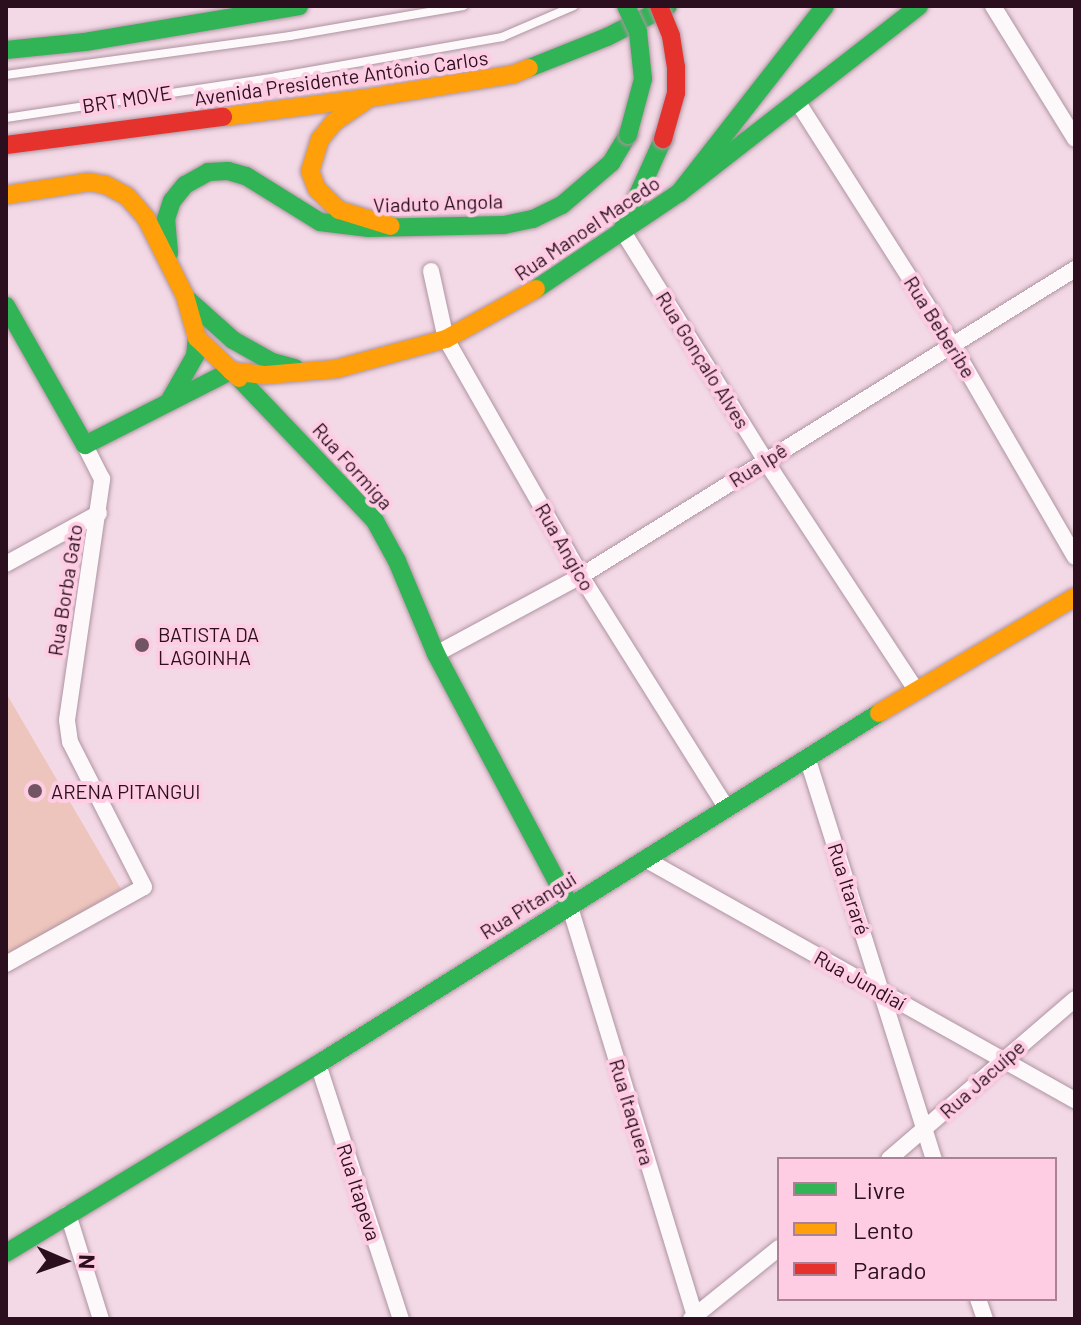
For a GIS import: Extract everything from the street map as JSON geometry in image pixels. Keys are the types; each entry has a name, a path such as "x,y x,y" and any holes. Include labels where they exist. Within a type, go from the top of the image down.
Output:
{"main road":[{"path":"6,50 85,42 299,6"},
{"name":"Viaduto Angola","path":"170,267 166,219 172,201 185,185 208,172 228,171 246,176 320,222 358,227 472,227 533,219 562,205 611,163 628,135 638,109 643,79 638,32 626,6"},
{"path":"622,230 663,139 674,105 676,67 671,36 659,6"},
{"name":"Avenida Presidente Antônio Carlos","path":"6,145 368,98 514,74 607,37 668,6"},
{"path":"679,193 825,6"},
{"name":"Rua Manoel Macedo","path":"231,371 266,375 314,374 446,339 515,303 679,193 919,6"},
{"path":"368,98 334,122 320,139 313,153 310,171 317,189 339,210 391,226"},
{"name":"Rua Formiga","path":"6,195 89,182 106,185 127,196 146,218 185,296 197,338 375,521 397,561 436,654 569,904"},
{"path":"185,296 233,340 272,362 314,374"},
{"name":"Rua Borba Gato","path":"6,306 85,445"},
{"path":"170,400 195,356 197,338"},
{"path":"85,445 231,371"},
{"name":"Rua Pitangui","path":"6,1253 318,1064 569,904 916,690 1075,597"}],"street":[{"path":"993,6 1075,139"},
{"name":"Rua Beberibe","path":"797,101 951,343 1075,557"},
{"name":"Rua Gonçalo Alves","path":"622,230 765,460 916,690"},
{"name":"Rua Ipê","path":"436,654 581,576 951,343 1075,269"},
{"name":"Rua Angico","path":"431,271 446,339 581,576 727,809"},
{"name":"Rua Borba Gato","path":"6,964 144,887 70,742 67,720 102,479 85,445"},
{"path":"6,564 99,513"},
{"name":"Rua Itararé","path":"807,757 933,1157"},
{"name":"Rua Jundiaí","path":"645,859 1075,1100"},
{"name":"Rua Itaquera","path":"569,904 694,1318"},
{"name":"Rua Jacuípe","path":"891,1157 1075,999"},
{"name":"Rua Itapeva","path":"318,1064 401,1319"},
{"path":"68,1214 101,1319"},
{"path":"694,1318 777,1250"}],"lane":[{"name":"BRT MOVE","path":"6,75 290,36 463,6"},
{"name":"BRT MOVE","path":"6,118 276,77 502,37 574,6"}],"shaded area":[{"name":"ARENA PITANGUI","path":"6,693 121,889 6,957"}],"traffic: fast":[{"path":"6,50 85,42 299,6"},
{"path":"626,6 638,32 643,79 628,135"},
{"path":"529,68 607,37 668,6"},
{"path":"679,193 825,6"},
{"path":"536,289 679,193 919,6"},
{"path":"169,253 166,219 172,201 185,185 208,172 228,171 246,176 320,222 369,228 504,225 533,219 562,205 611,163 628,135"},
{"path":"622,230 663,139"},
{"path":"186,298 233,340 272,362 295,368"},
{"path":"6,306 85,445 231,371"},
{"path":"170,400 195,356 197,338"},
{"path":"239,378 375,521 397,561 436,654 569,904"},
{"path":"6,1253 318,1064 879,713"}],"traffic: slow":[{"path":"223,117 368,98 514,74 529,68"},
{"path":"365,101 334,122 320,139 310,171 317,189 339,210 391,226"},
{"path":"6,195 89,182 106,185 127,196 146,218 185,296 197,338 239,378"},
{"path":"231,371 266,375 336,369 446,339 536,289"},
{"path":"879,713 1075,597"}],"traffic: jam":[{"path":"659,6 671,36 676,67 676,93 663,139"},
{"path":"6,145 223,117"}],"place":[{"name":"BATISTA DA LAGOINHA","path":"142,645"},
{"name":"ARENA PITANGUI","path":"35,791"}]}
